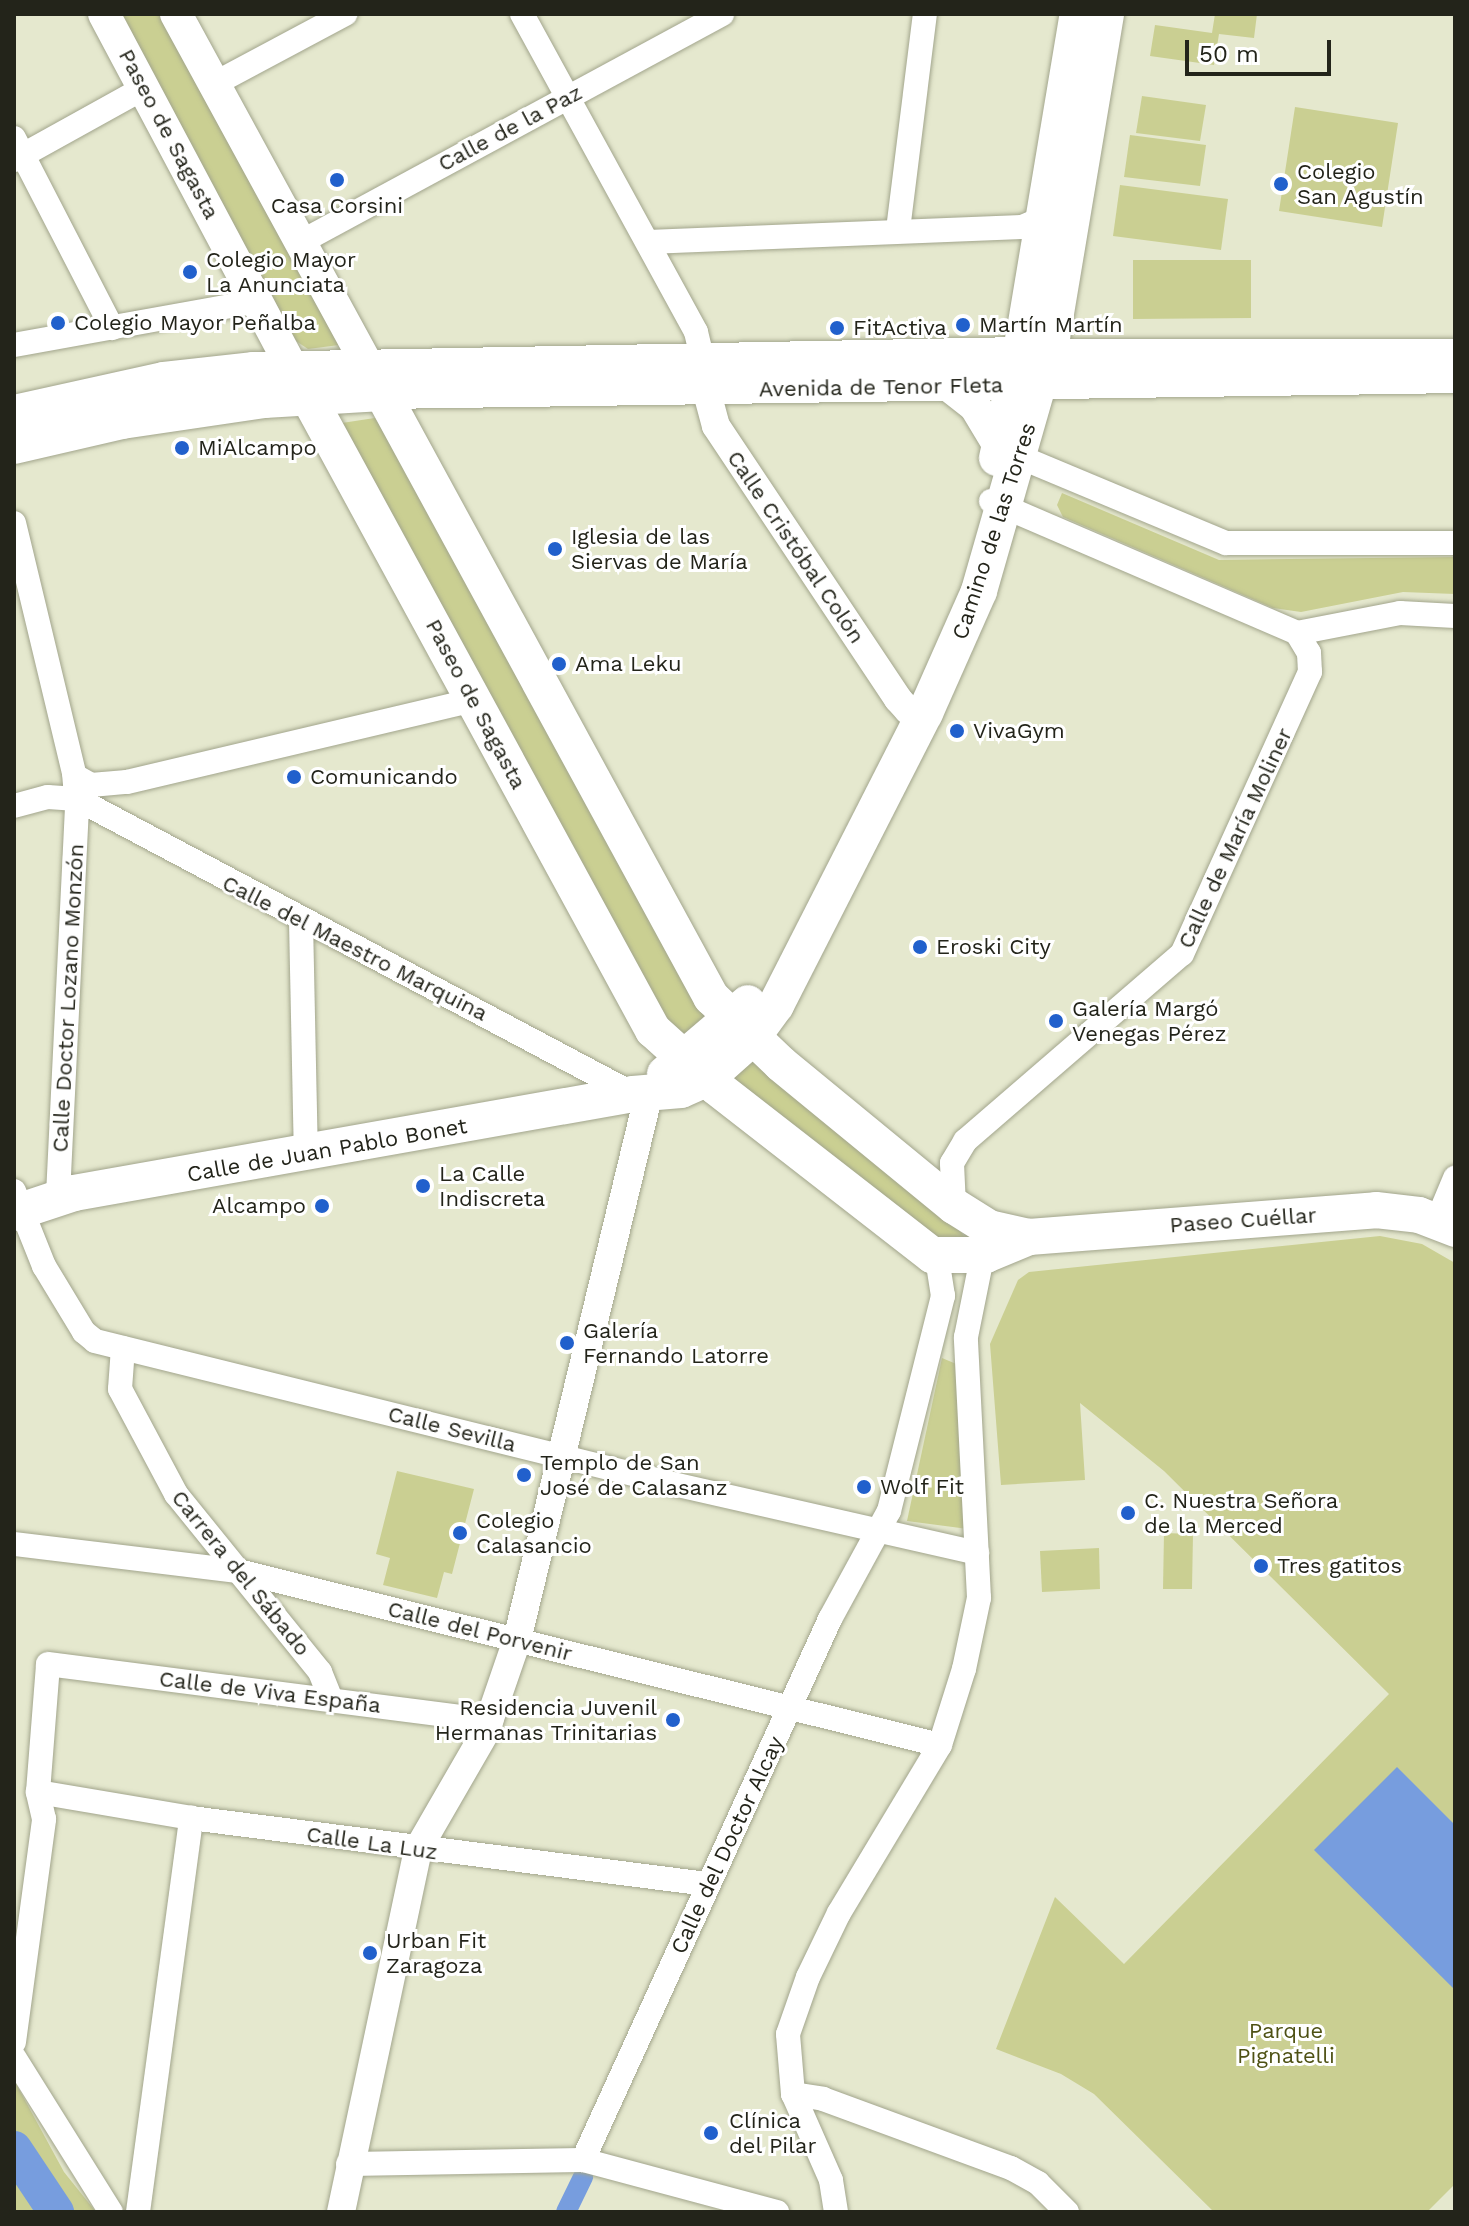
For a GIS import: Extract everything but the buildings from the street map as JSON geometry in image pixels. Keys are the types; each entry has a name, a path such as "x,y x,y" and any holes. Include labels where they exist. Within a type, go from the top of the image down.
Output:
{"main road":[{"name":"Paseo de Sagasta","path":"104,14 300,382 653,1030 695,1070 937,1258"},
{"path":"176,14 699,977 742,1029 972,1228 937,1258"},
{"name":"Camino de las Torres","path":"1029,370 1043,218 1078,14"},
{"name":"Camino de las Torres","path":"695,1070 742,1029 776,1005 916,711 969,618 1029,370 1106,14"},
{"name":"Avenida de Tenor Fleta","path":"300,382 1029,370 1455,355"},
{"name":"Avenida de Tenor Fleta","path":"706,374 948,385 1029,370 1455,377"},
{"path":"14,413 164,380 300,382"},
{"path":"14,446 300,382"},
{"path":"948,385 975,406 1009,452"},
{"name":"Calle de Juan Pablo Bonet","path":"16,1204 306,1154 645,1090 681,1090 695,1070"},
{"name":"Paseo Cuéllar","path":"972,1228 1029,1237 1376,1210 1446,1225"}],"street":[{"path":"214,84 345,14"},
{"path":"522,14 648,242 706,374"},
{"name":"Calle de la Paz","path":"299,243 722,14"},
{"path":"898,230 925,14"},
{"path":"112,328 17,151 144,88"},
{"path":"648,242 1022,227 1043,218"},
{"path":"14,345 259,301"},
{"name":"Calle Cristóbal Colón","path":"706,374 716,426 916,711"},
{"path":"1009,452 1226,543 1455,543"},
{"path":"998,503 1297,633 1400,613 1455,616"},
{"name":"Calle Doctor Lozano Monzón","path":"14,523 76,788 58,1197"},
{"name":"Calle de María Moliner","path":"836,2212 831,2180 793,2094 788,2034 808,1977 839,1913 940,1745 976,1617 977,1553 965,1362 972,1228 952,1163 965,1141 1182,954 1310,672 1309,653 1297,633"},
{"path":"14,806 76,788 127,782 473,700"},
{"path":"107,819 111,797 127,782"},
{"name":"Calle del Maestro Marquina","path":"76,788 107,819 301,921 645,1090"},
{"path":"301,921 306,1154"},
{"path":"341,2212 348,2164 418,1849 491,1721 517,1640 645,1090 653,1030"},
{"path":"1446,1225 1455,1178"},
{"path":"16,1204 44,1266 84,1332 123,1348"},
{"name":"Calle del Doctor Alcay","path":"583,2160 707,1884 874,1532 889,1511 944,1288 937,1258"},
{"name":"Calle Sevilla","path":"123,1348 874,1532 977,1553"},
{"name":"Carrera del Sábado","path":"123,1348 120,1389 180,1502 323,1675 331,1699"},
{"path":"927,1358 943,1354 965,1362"},
{"name":"Calle del Porvenir","path":"15,1544 238,1571 940,1745"},
{"name":"Calle de Viva España","path":"38,1792 48,1664 491,1721"},
{"path":"14,2042 44,1819 38,1792"},
{"name":"Calle La Luz","path":"38,1792 191,1818 707,1884"},
{"path":"138,2212 191,1818"},
{"path":"14,2057 111,2212"},
{"path":"793,2094 823,2099 1011,2168 1038,2183 1067,2212"},
{"path":"348,2164 583,2160 777,2212"},
{"path":"95,2184 118,2196 133,2191 143,2174"}],"green space":[{"path":"120,14 165,14 339,345 308,349 296,341"},
{"path":"1215,14 1257,14 1254,38 1219,34 1214,65 1150,56 1155,25 1212,33"},
{"path":"1142,96 1206,105 1200,141 1136,133"},
{"path":"1295,107 1398,123 1382,227 1279,211"},
{"path":"1130,135 1206,145 1200,186 1124,177"},
{"path":"1120,185 1228,199 1221,250 1113,236"},
{"path":"1133,260 1251,260 1251,318 1133,319"},
{"path":"381,417 705,1006 707,1021 686,1037 673,1032 342,423"},
{"path":"1062,493 1219,560 1455,557 1455,594 1403,592 1301,612 1273,608 1063,517 1057,505"},
{"path":"740,1047 958,1228 968,1242 946,1245 716,1068"},
{"name":"Parque Pignatelli","path":"1380,1236 1422,1244 1455,1263 1455,2184 1427,2212 1214,2212 1094,2094 1061,2074 996,2049 1055,1897 1124,1964 1389,1694 1164,1471 1080,1403 1085,1480 1001,1485 990,1344 1018,1280 1029,1272"},
{"path":"942,1358 961,1366 968,1529 907,1521"},
{"path":"397,1471 474,1489 452,1574 444,1572 437,1598 383,1585 390,1558 376,1554"},
{"path":"1164,1533 1193,1534 1192,1589 1163,1589"},
{"path":"1099,1548 1100,1589 1042,1592 1040,1551"},
{"path":"14,2080 64,2172 96,2212 14,2212"}],"water":[{"path":"1397,1767 1455,1825 1455,1990 1314,1850"}],"waterway":[{"path":"14,2149 56,2212"},
{"path":"566,2212 583,2177"}],"place":[{"name":"Casa Corsini","path":"337,180"},
{"name":"Colegio San Agustín","path":"1281,184"},
{"name":"Colegio Mayor La Anunciata","path":"190,272"},
{"name":"Colegio Mayor Peñalba","path":"58,323"},
{"name":"Martín Martín","path":"963,325"},
{"name":"FitActiva","path":"837,328"},
{"name":"MiAlcampo","path":"182,448"},
{"name":"Iglesia de las Siervas de María","path":"555,549"},
{"name":"Ama Leku","path":"559,664"},
{"name":"VivaGym","path":"957,731"},
{"name":"Comunicando","path":"294,777"},
{"name":"Eroski City","path":"920,947"},
{"name":"Galería Margó Venegas Pérez","path":"1056,1021"},
{"name":"La Calle Indiscreta","path":"423,1186"},
{"name":"Alcampo","path":"322,1206"},
{"name":"Galería Fernando Latorre","path":"567,1343"},
{"name":"Templo de San José de Calasanz","path":"524,1475"},
{"name":"Wolf Fit","path":"864,1487"},
{"name":"C. Nuestra Señora de la Merced","path":"1128,1513"},
{"name":"Colegio Calasancio","path":"460,1533"},
{"name":"Tres gatitos","path":"1261,1566"},
{"name":"Residencia Juvenil Hermanas Trinitarias","path":"673,1720"},
{"name":"Urban Fit Zaragoza","path":"370,1953"},
{"name":"Clínica del Pilar","path":"711,2133"}]}
